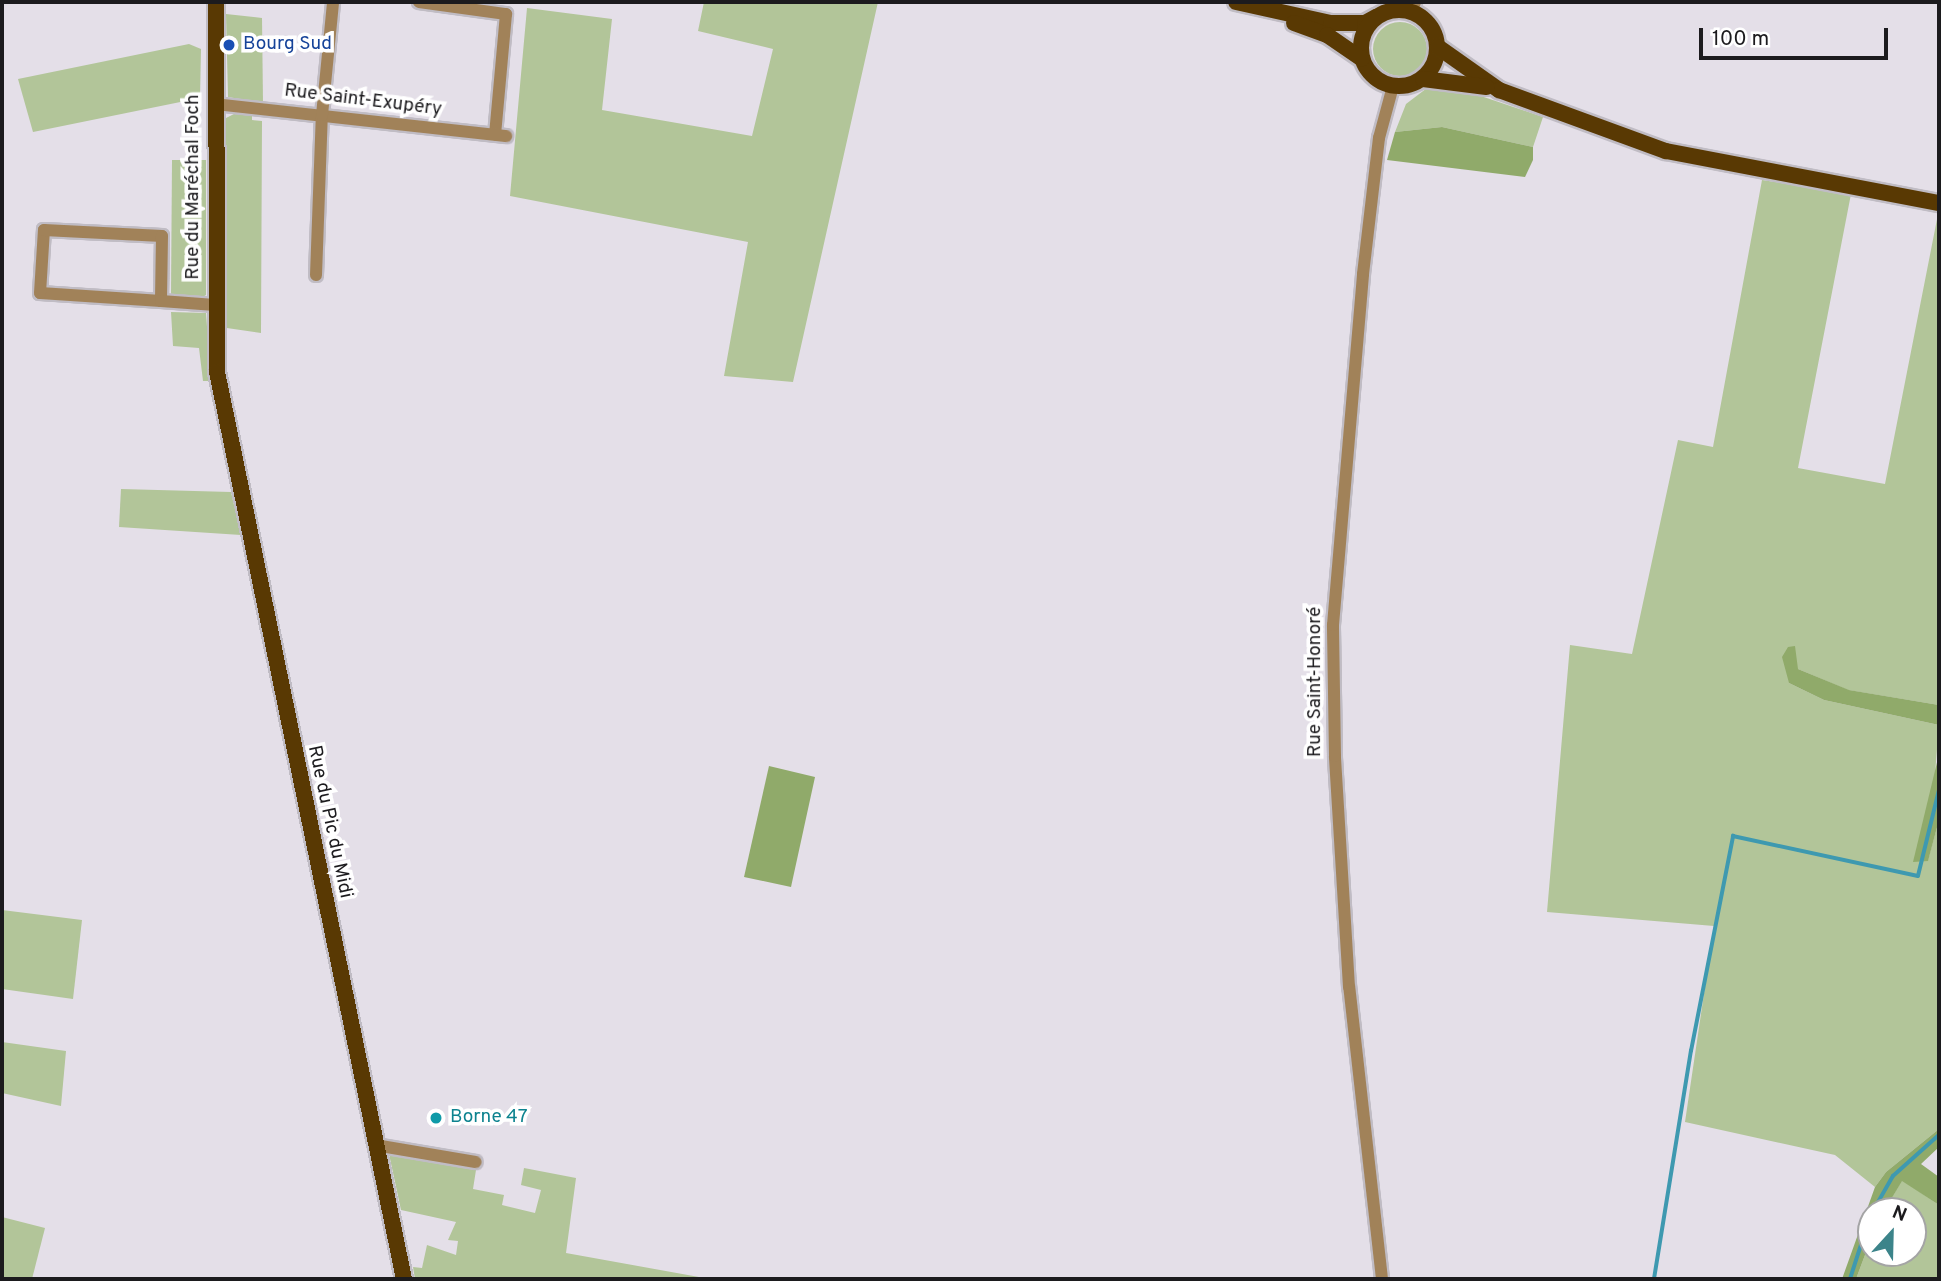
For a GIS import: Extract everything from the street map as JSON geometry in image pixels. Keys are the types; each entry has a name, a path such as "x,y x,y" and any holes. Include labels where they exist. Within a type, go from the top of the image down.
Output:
{"main road":[{"name":"Rue du Maréchal Foch","path":"216,2 216,372"},
{"path":"1236,2 1344,24 1365,23 1379,15 1413,7 1427,23 1438,47 1499,89"},
{"path":"1278,12 1328,35 1362,59"},
{"path":"1379,15 1363,35 1362,59 1367,71 1393,86 1423,79 1499,89 1666,150 1939,203"},
{"path":"1423,79 1438,47"},
{"name":"Rue du Pic du Midi","path":"216,372 404,1279"}],"street":[{"path":"316,275 322,115 333,2"},
{"name":"Rue Saint-Exupéry","path":"215,104 500,135 507,16 500,11 419,2"},
{"name":"Rue Saint-Honoré","path":"1382,1279 1349,987 1335,756 1333,625 1363,275 1379,138 1393,86"},
{"path":"161,301 162,236 44,230 40,293 215,305"},
{"path":"375,1144 475,1163"}],"green space":[{"path":"704,2 878,2 793,382 724,376 748,242 510,196 527,8 612,19 602,110 752,136 773,49 698,31"},
{"path":"226,14 262,18 263,103 228,97"},
{"path":"1400,22 1419,30 1427,49 1419,68 1400,76 1381,68 1373,49 1381,30"},
{"path":"189,44 201,49 200,98 33,132 18,79"},
{"path":"1427,88 1469,92 1543,117 1533,147 1442,127 1395,132 1406,104"},
{"path":"238,112 252,113 252,120 262,121 261,333 220,327 223,129 226,118"},
{"path":"1442,127 1533,147 1533,160 1525,177 1387,160 1395,132"},
{"path":"172,160 206,160 206,295 198,300 171,294"},
{"path":"1762,180 1851,194 1798,468 1885,484 1939,209 1939,705 1848,690 1798,669 1789,683 1824,700 1939,725 1928,860 1939,820 1939,1129 1886,1172 1875,1187 1835,1155 1685,1122 1714,926 1547,912 1570,645 1632,654 1678,440 1713,447"},
{"path":"171,312 206,313 211,381 203,381 199,348 173,346"},
{"path":"121,489 231,492 241,535 119,527"},
{"path":"1795,646 1798,669 1849,690 1939,705 1939,725 1824,700 1789,683 1782,657 1788,647"},
{"path":"1939,754 1939,820 1928,861 1913,862"},
{"path":"769,766 815,777 791,887 744,877"},
{"path":"2,910 82,920 73,999 2,989"},
{"path":"2,1042 66,1051 61,1106 2,1093"},
{"path":"1939,1129 1939,1147 1921,1164 1939,1177 1939,1205 1902,1181 1892,1197 1871,1197 1886,1172"},
{"path":"389,1154 476,1170 473,1189 504,1195 502,1205 535,1213 541,1190 521,1185 524,1168 576,1178 566,1253 710,1279 415,1279 413,1267 422,1268 427,1245 456,1255 458,1241 448,1240 456,1222 401,1210"},
{"path":"1902,1180 1939,1205 1939,1279 1856,1279 1860,1267 1927,1267 1927,1197 1892,1197"},
{"path":"2,1217 45,1228 32,1279 2,1279"},
{"path":"1857,1237 1857,1267 1860,1267 1856,1279 1842,1279"}],"waterway":[{"path":"1654,1279 1691,1051 1733,836 1918,876 1939,790"},
{"path":"1881,1197 1893,1176 1939,1135"},
{"path":"1850,1279 1857,1257"}],"place":[{"name":"Bourg Sud","path":"229,45"},
{"name":"Borne 47","path":"436,1118"}]}
